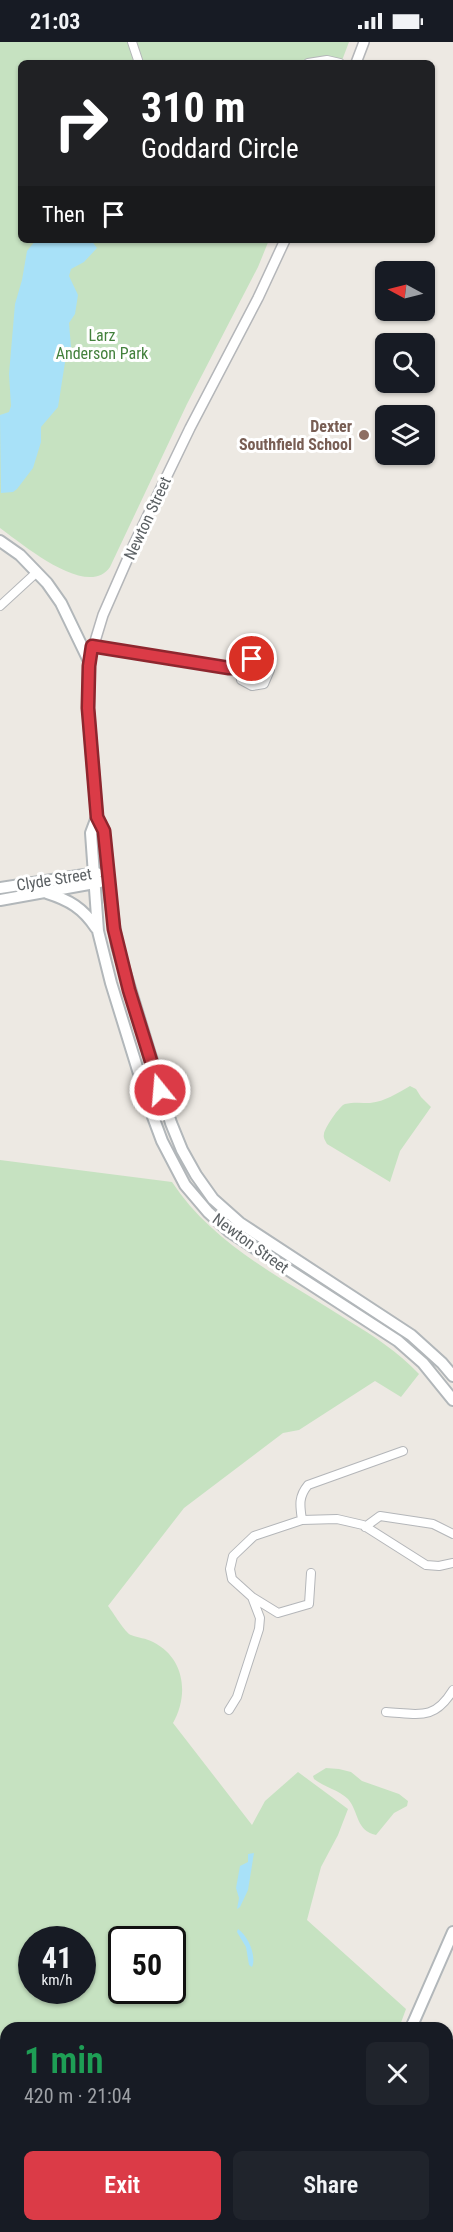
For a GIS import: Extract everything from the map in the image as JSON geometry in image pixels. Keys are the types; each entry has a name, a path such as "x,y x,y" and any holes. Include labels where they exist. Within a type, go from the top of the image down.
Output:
{"main road":[{"path":"0,542 20,555 37,572 61,603 89,661"},
{"name":"Newton Street","path":"89,661 88,708 97,817 104,831 117,946 164,1101 182,1150 204,1187 220,1206 240,1223 411,1335 453,1376"},
{"name":"Newton Street","path":"97,817 90,833 98,931 111,983 149,1106 162,1140 185,1185 208,1212 230,1232 371,1323 415,1355 434,1374 453,1400"},
{"name":"Clyde Street","path":"0,888 108,876"},
{"name":"Clyde Street","path":"0,900 93,878"},
{"name":"Clyde Street","path":"44,891 77,905 98,931"},
{"path":"417,2022 453,1932"}],"street":[{"path":"132,42 138,60"},
{"path":"357,60 364,42"},
{"name":"Newton Street","path":"89,661 92,646 135,542 284,243"},
{"path":"0,606 37,572"},
{"path":"92,646 239,668"},
{"path":"302,1520 299,1500 308,1485 403,1451"},
{"path":"365,1527 380,1516 433,1524 453,1534"},
{"path":"311,1573 309,1604 278,1613 252,1598 232,1579 230,1569 233,1556 254,1536 302,1520 337,1520 365,1527 426,1565 439,1566 453,1563"},
{"path":"229,1710 237,1697 247,1671 259,1629 260,1618 252,1598"},
{"path":"386,1712 427,1715 445,1702 453,1690"}],"green space":[{"name":"Larz Anderson Park","path":"0,42 349,42 342,60 18,60 18,243 268,243 258,267 187,404 110,567 100,575 86,577 71,573 38,556 0,528"},
{"path":"410,1086 416,1089 431,1107 400,1151 390,1182 327,1144 324,1137 325,1131 343,1105 381,1101"},
{"path":"0,1160 172,1182 189,1205 230,1243 276,1276 377,1339 419,1374 401,1397 375,1381 299,1430 283,1433 184,1508 108,1606 128,1633 153,1642 172,1657 178,1667 182,1689 181,1701 173,1723 252,1825 265,1801 298,1772 348,1809 338,1835 321,1867 307,1920 406,2009 401,2022 0,2022"},
{"path":"326,1768 351,1772 362,1781 399,1794 408,1801 407,1806 394,1813 376,1835 370,1833 361,1825 348,1799 314,1779 313,1776"}],"water":[{"path":"34,243 93,243 97,248 84,262 71,269 69,276 78,295 75,314 69,323 71,347 66,356 58,407 41,427 41,442 33,468 17,489 13,492 1,493 0,415 9,412 11,406 9,374 15,304 27,251"},
{"path":"254,1853 248,1890 237,1909 239,1898 236,1888 240,1866 248,1862 248,1854"},
{"path":"238,1929 251,1946 252,1967 249,1965 246,1947 237,1932"}],"place":[{"name":"Dexter Southfield School","path":"364,435"}],"route":[{"path":"160,1090 129,990 114,929 104,831 97,817 91,754 88,679 92,646 229,668 239,668 252,659"}]}
